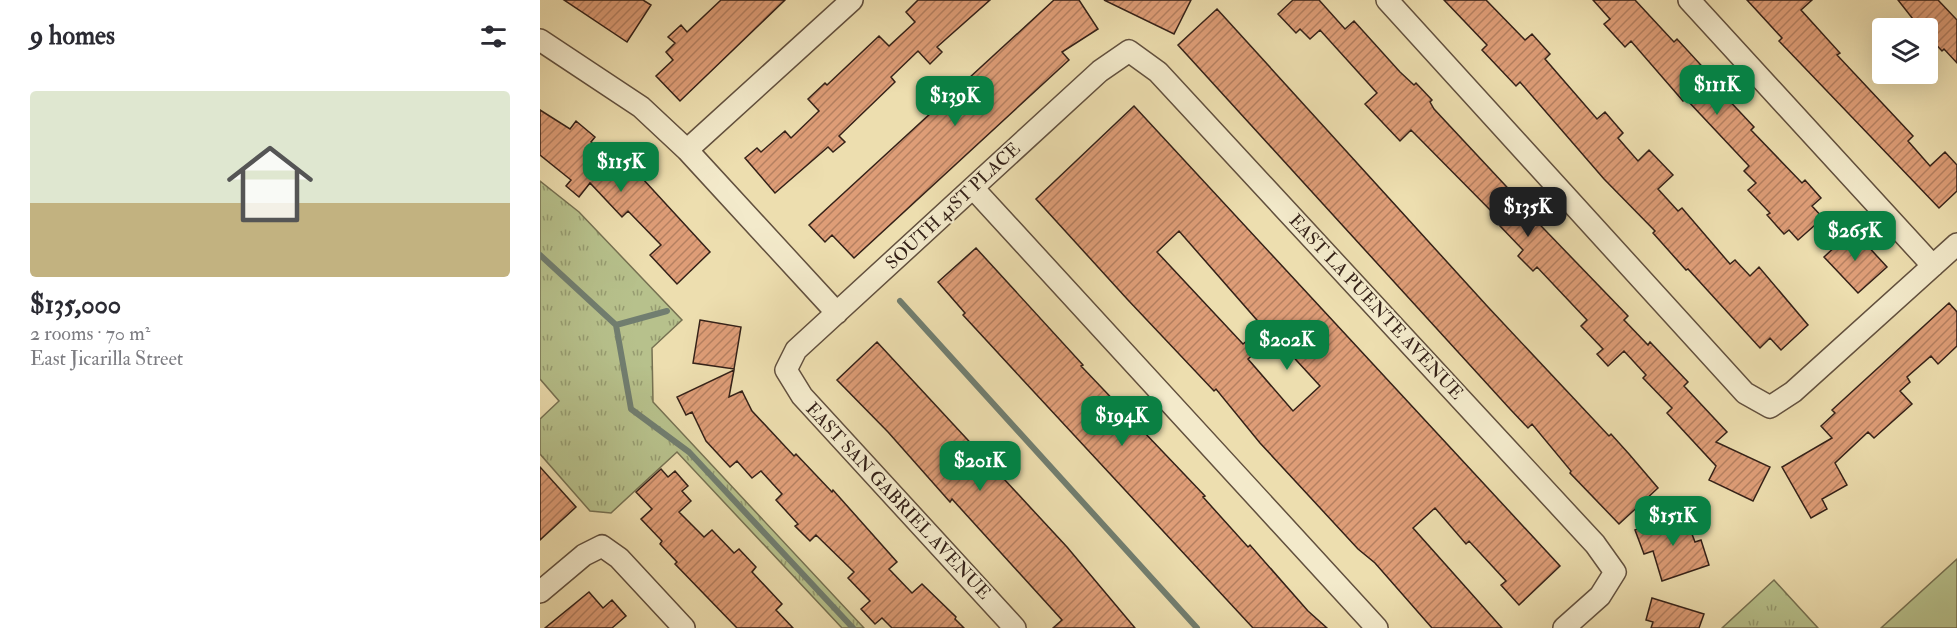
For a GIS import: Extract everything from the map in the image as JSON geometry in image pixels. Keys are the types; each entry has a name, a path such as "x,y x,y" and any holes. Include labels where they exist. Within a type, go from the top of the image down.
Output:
{"street":[{"path":"687,150 852,0"},
{"path":"1386,0 1745,393 1770,407 1793,393 1957,244"},
{"path":"1689,0 1933,266"},
{"path":"540,40 641,107 687,150 837,313"},
{"name":"SOUTH 41ST PLACE","path":"786,370 796,350 1100,71 1129,51"},
{"name":"EAST LA PUENTE AVENUE","path":"1129,51 1158,72 1595,544 1615,572 1600,596 1564,628"},
{"path":"973,188 1377,628"},
{"name":"EAST SAN GABRIEL AVENUE","path":"786,370 802,396 1015,628"},
{"path":"543,582 602,546 619,558 684,628"}],"green space":[{"path":"540,181 579,212 682,320 652,348 653,402 864,628 842,628 677,452 611,513 590,511 540,454 540,419 559,401 540,379"},
{"path":"1957,559 1957,628 1881,628"},
{"path":"1774,580 1818,628 1722,628"}],"building":[{"path":"564,0 643,0 651,5 627,42"},
{"path":"721,0 785,0 680,101 656,76 673,60 666,52 675,43 668,37 681,25 687,32"},
{"path":"918,0 990,0 937,47 942,52 930,64 918,51 891,77 895,82 839,136 845,142 833,152 828,147 775,193 745,158 757,148 761,152 785,131 791,138 819,111 808,99 825,83 827,85 879,36 889,46 915,22 906,12"},
{"path":"1054,0 1079,0 1098,29 1062,52 1069,60 854,258 832,235 825,242 809,225"},
{"path":"1104,0 1191,0 1174,34"},
{"path":"1293,0 1319,0 1345,29 1354,21 1400,72 1414,85 1416,83 1432,100 1430,102 1434,109 1519,200 1517,201 1628,316 1624,320 1648,345 1650,342 1688,382 1684,386 1727,432 1716,442 1770,467 1753,501 1709,480 1716,466 1667,413 1672,408 1643,378 1646,375 1624,351 1608,366 1597,354 1603,349 1581,326 1587,320 1537,267 1533,271 1518,256 1523,250 1500,226 1503,223 1411,130 1400,141 1365,104 1377,93 1320,30 1310,39 1300,29 1296,33 1278,14"},
{"path":"1444,0 1486,0 1525,40 1532,34 1550,54 1545,59 1597,119 1605,112 1623,133 1618,138 1638,161 1649,150 1673,175 1658,189 1678,211 1682,208 1730,264 1735,260 1750,276 1759,267 1808,325 1781,350 1770,338 1760,348 1688,269 1686,270 1653,233 1655,231 1604,179 1520,82 1516,86 1482,50 1487,45"},
{"path":"1593,0 1635,0 1674,42 1677,39 1711,76 1708,78 1754,127 1751,130 1802,183 1805,180 1821,198 1812,206 1823,218 1798,240 1789,230 1784,234 1767,215 1770,213 1748,190 1756,183 1744,171 1749,166 1686,99 1683,101 1631,41 1625,47 1604,24 1610,19"},
{"path":"1747,0 1812,0 1801,10 1840,53 1837,55 1913,136 1908,141 1930,166 1945,152 1957,165 1957,191 1939,208 1779,41 1782,38"},
{"path":"1898,0 1938,0 1957,20 1957,63 1944,49 1942,51 1938,47 1938,18 1912,18"},
{"path":"1217,9 1488,307 1609,436 1611,434 1658,488 1619,524 1570,473 1571,471 1532,424 1528,428 1510,409 1178,45"},
{"path":"1134,106 1560,566 1519,605 1501,585 1506,581 1469,541 1466,544 1435,508 1413,528 1502,628 1432,628 1375,563 1358,549 1260,443 1216,389 1214,391 1036,199","holes":["1179,231 1263,327 1243,344 1157,252","1274,336 1320,386 1293,411 1248,359"]},
{"path":"540,110 570,129 576,121 595,137 591,142 626,170 631,166 710,252 677,284 650,255 661,245 628,211 622,217 590,183 579,197 566,186 571,180 540,155"},
{"path":"1853,230 1887,267 1858,293 1824,257"},
{"path":"976,248 1083,365 1081,366 1205,496 1203,497 1248,547 1250,545 1308,611 1327,628 1253,628 1022,379 963,315 965,313 938,282"},
{"path":"1949,303 1957,312 1957,346 1938,364 1931,356 1907,377 1910,382 1900,391 1912,404 1874,438 1868,432 1835,463 1847,485 1822,499 1827,509 1811,518 1782,467 1832,438 1821,426 1835,413 1832,410"},
{"path":"700,320 741,327 734,369 693,363"},
{"path":"877,342 1067,547 1135,628 1053,628 1062,620 952,499 950,502 888,432 837,380"},
{"path":"734,370 729,397 742,391 752,411 794,456 796,454 832,492 833,490 897,562 889,569 912,593 922,584 956,617 955,619 964,628 892,628 882,618 875,624 861,609 870,601 848,578 854,572 816,535 810,541 795,526 798,524 776,500 782,494 761,471 752,478 737,461 730,467 706,441 692,412 686,415 677,397"},
{"path":"540,467 576,507 540,540"},
{"path":"661,469 668,477 675,471 688,486 682,491 691,501 679,512 704,537 712,530 734,553 739,549 756,567 752,572 782,604 776,610 793,628 737,628 675,564 677,562 660,544 662,541 641,519 652,509 636,492"},
{"path":"1684,513 1695,542 1701,540 1709,565 1662,581 1653,551 1644,554 1635,530"},
{"path":"589,592 603,608 612,600 626,616 612,628 545,628"},
{"path":"1652,598 1704,614 1699,628 1651,628 1653,622 1646,620"}],"waterway":[{"path":"540,255 616,325 631,409 689,452 853,628"},
{"path":"900,301 1197,628"},
{"path":"616,325 667,311"}]}
